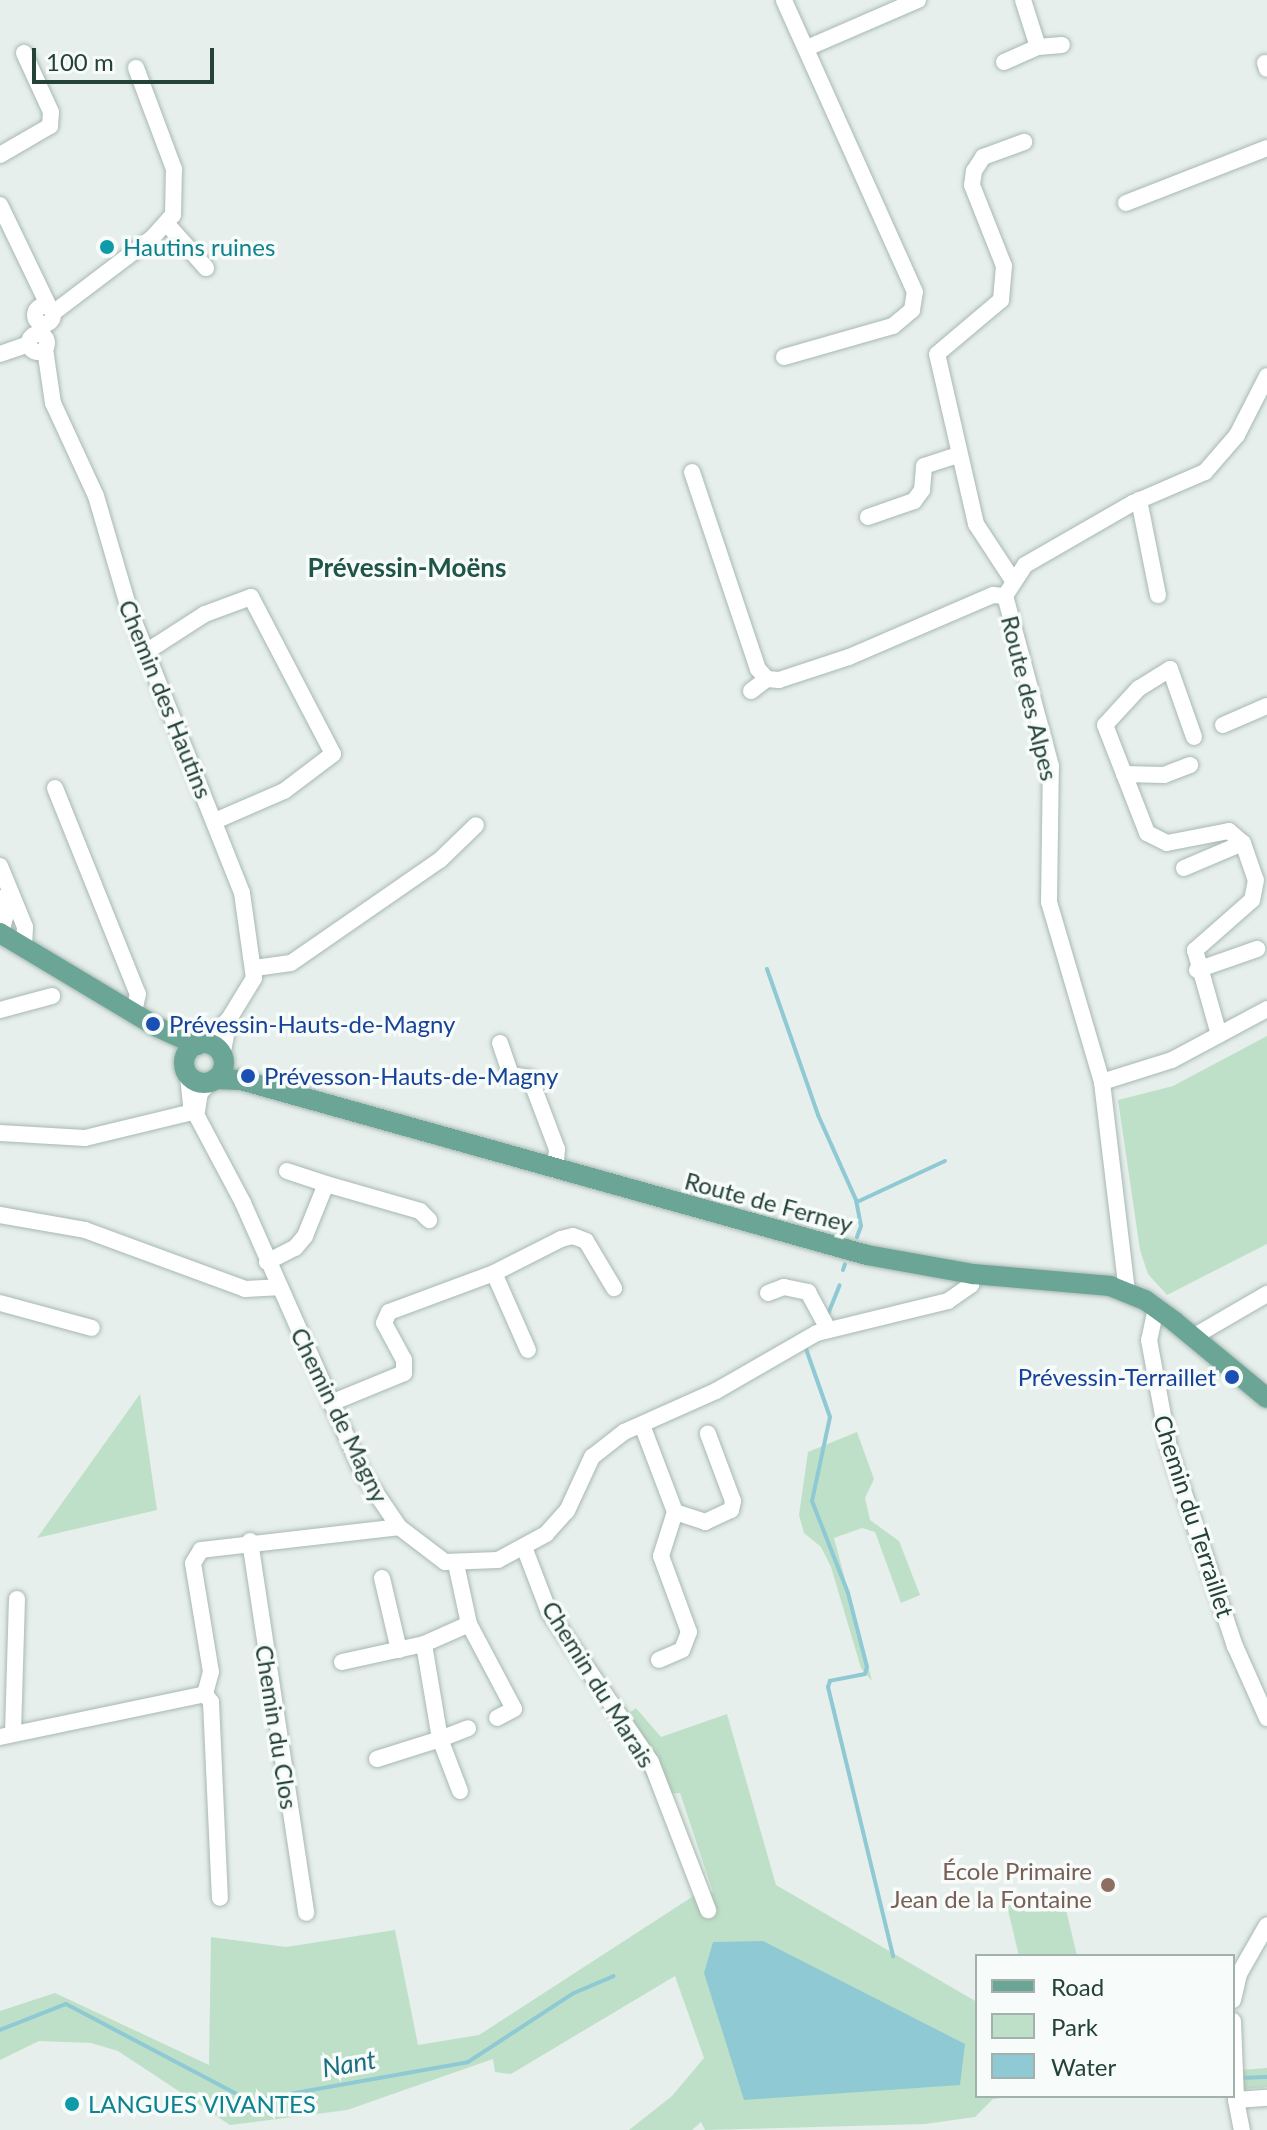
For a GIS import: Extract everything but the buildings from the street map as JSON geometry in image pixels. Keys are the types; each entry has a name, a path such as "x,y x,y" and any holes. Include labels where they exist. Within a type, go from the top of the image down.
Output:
{"main road":[{"path":"0,933 134,1011 218,1071"},
{"name":"Route de Ferney","path":"193,1056 241,1080 867,1255 973,1274 1081,1280 1127,1292 1156,1308 1266,1396"}],"street":[{"path":"784,0 915,292 912,310 893,326 784,357"},
{"path":"807,48 918,0"},
{"path":"1023,0 1038,47"},
{"path":"1004,62 1038,47 1062,45"},
{"path":"0,155 50,126 51,112 24,53"},
{"path":"0,354 41,329 167,224 177,183 136,68"},
{"path":"1012,579 976,524 937,354 994,311 1004,286 1004,266 972,185 974,171 983,157 1024,142"},
{"path":"1126,203 1267,148"},
{"name":"Chemin des Hautins","path":"0,205 36,281 47,378 96,496 146,652 242,893 255,968"},
{"path":"167,224 206,268"},
{"name":"Route des Alpes","path":"1127,1292 1102,1082 1049,902 1051,766 1005,596 1012,579 1025,565 1139,500 1190,483 1221,458 1267,376"},
{"path":"868,517 919,498 924,466 958,455"},
{"path":"692,472 758,669 767,679"},
{"path":"1139,500 1158,595"},
{"path":"751,691 767,679 779,680 849,657 993,595 1005,596"},
{"path":"146,652 205,614 251,597 333,754 284,791 215,821"},
{"path":"1194,737 1170,669 1157,673 1107,718 1105,725 1147,833 1156,840 1179,842 1221,830 1243,843 1258,890 1195,950 1197,970 1219,1035"},
{"path":"1223,725 1267,706"},
{"path":"1124,774 1164,775 1190,765"},
{"path":"55,788 138,994 134,1011"},
{"path":"193,1056 229,1019 246,995 255,968 291,963 440,860 476,825"},
{"path":"1184,868 1243,843"},
{"path":"0,866 25,927 24,945"},
{"path":"0,898 5,917 0,933"},
{"path":"1197,970 1257,949"},
{"path":"0,1010 52,996"},
{"path":"1102,1082 1172,1060 1267,1009"},
{"path":"0,1133 85,1138 197,1111 200,1093 218,1071 229,1019"},
{"path":"500,1043 511,1075 530,1078 557,1149 555,1170"},
{"name":"Chemin de Magny","path":"193,1056 188,1098 197,1111 370,1487 399,1527 436,1557 456,1564"},
{"path":"287,1171 420,1211 429,1220"},
{"path":"267,1262 295,1248 305,1236 326,1184"},
{"path":"0,1215 85,1230 245,1289 278,1287"},
{"path":"331,1403 404,1373 404,1360 384,1323 389,1312 494,1273 501,1265 573,1236 596,1251 614,1288"},
{"path":"494,1273 528,1350"},
{"path":"497,1718 514,1709 469,1624 456,1564 498,1560 524,1547 564,1517 600,1448 828,1329 931,1308 957,1297 971,1285 973,1274"},
{"path":"768,1293 784,1287 808,1292 828,1329"},
{"path":"1193,1337 1267,1294"},
{"path":"0,1303 92,1328"},
{"name":"Chemin du Terraillet","path":"1156,1308 1149,1340 1169,1448 1235,1646 1267,1718"},
{"path":"642,1425 675,1512 661,1556 689,1632 682,1650 659,1660"},
{"path":"675,1512 705,1522 731,1510 733,1501 708,1434"},
{"path":"205,1694 211,1672 195,1582 195,1554 250,1541 316,1540 399,1527"},
{"name":"Chemin du Clos","path":"250,1541 306,1913"},
{"name":"Chemin du Marais","path":"524,1547 549,1612 651,1762 708,1910"},
{"path":"382,1578 399,1650"},
{"path":"17,1599 7,1735 205,1694"},
{"path":"342,1662 424,1644 469,1624"},
{"path":"424,1644 440,1739 460,1791"},
{"path":"205,1694 211,1702 220,1898"},
{"path":"377,1759 468,1728"},
{"path":"1235,1991 1239,1974 1267,1925"},
{"path":"1235,2077 1267,2098"},
{"path":"1235,2083 1242,2130"}],"green space":[{"path":"1267,1036 1267,1244 1167,1295 1148,1274 1140,1250 1118,1100 1173,1086"},
{"path":"140,1394 157,1510 37,1538"},
{"path":"857,1432 874,1479 865,1498 870,1520 899,1541 920,1595 901,1603 875,1532 862,1528 834,1538 872,1681 861,1668 831,1567 821,1547 804,1533 799,1515 808,1452"},
{"path":"636,1708 661,1737 727,1714 776,1885 975,2001 975,2098 1002,2098 993,2099 975,2117 925,2124 705,2130 701,2122 692,2130 629,2130 672,2096 704,2058 675,1976 511,2074 495,2072 493,2059 347,2110 230,2125 118,2051 91,2043 39,2041 0,2060 0,2011 55,1993 209,2065 211,1937 286,1947 395,1930 418,2045 479,2035 695,1895 713,1892 680,1793 655,1794 639,1761 610,1726"},
{"path":"1062,1893 1077,1954 1019,1954 1007,1906"},
{"path":"1267,2068 1267,2087 1243,2089 1241,2070"}],"water":[{"path":"763,1941 965,2044 960,2085 744,2100 704,1973 713,1942"}],"waterway":[{"path":"767,969 818,1115 856,1200 861,1226 857,1237"},
{"path":"857,1202 945,1161"},
{"path":"843,1270 845,1264"},
{"path":"828,1314 840,1285"},
{"path":"805,1346 830,1417 812,1501 848,1593 867,1667 865,1674 830,1681 828,1687 893,1956"},
{"name":"Nant","path":"0,2030 66,2004 250,2101 468,2062 574,1993 614,1976"},
{"path":"1239,2078 1267,2077"}],"place":[{"name":"Hautins ruines","path":"107,247"},
{"name":"Prévessin-Hauts-de-Magny","path":"153,1024"},
{"name":"Prévesson-Hauts-de-Magny","path":"248,1076"},
{"name":"Prévessin-Terraillet","path":"1232,1377"},
{"name":"École Primaire Jean de la Fontaine","path":"1108,1885"},
{"name":"LANGUES VIVANTES","path":"72,2104"}],"district":[{"name":"Prévessin-Moëns","path":"407,568"}]}
